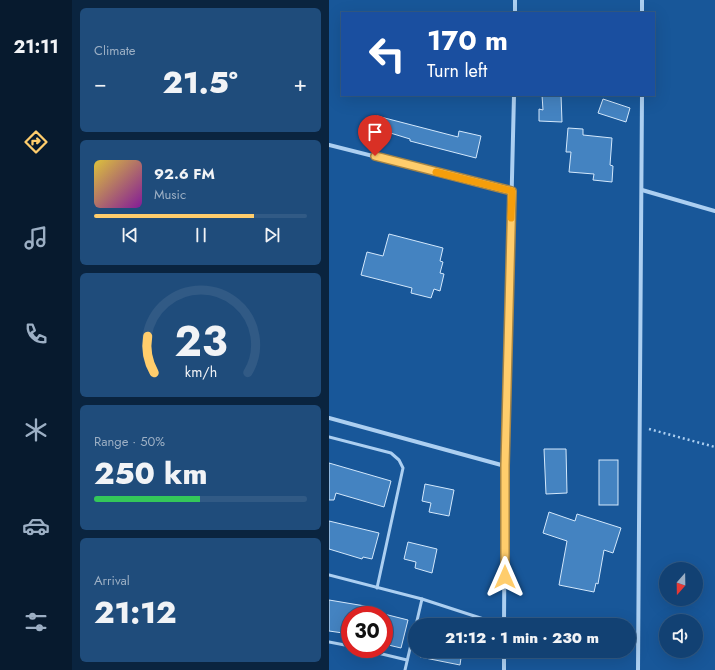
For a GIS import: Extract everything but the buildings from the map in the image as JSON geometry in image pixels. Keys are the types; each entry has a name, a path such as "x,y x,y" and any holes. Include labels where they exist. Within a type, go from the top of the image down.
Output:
{"street":[{"path":"515,0 515,12"},
{"path":"642,0 642,12"},
{"path":"503,618 505,466 514,96"},
{"path":"638,670 641,427 642,96"},
{"path":"329,145 512,191"},
{"path":"642,190 715,211"},
{"path":"329,418 505,466"},
{"path":"504,658 504,670"}],"lane":[{"path":"329,437 391,453 399,460 403,468 377,588"},
{"path":"329,576 422,599 481,618"},
{"path":"417,618 422,599"},
{"path":"329,642 341,644"},
{"path":"405,670 408,656"},
{"path":"393,657 407,660"}],"path":[{"path":"641,427 715,447"}],"slow traffic":[{"path":"436,172 512,191 511,218"}],"route":[{"path":"375,156 512,191 505,466 505,577"}]}
